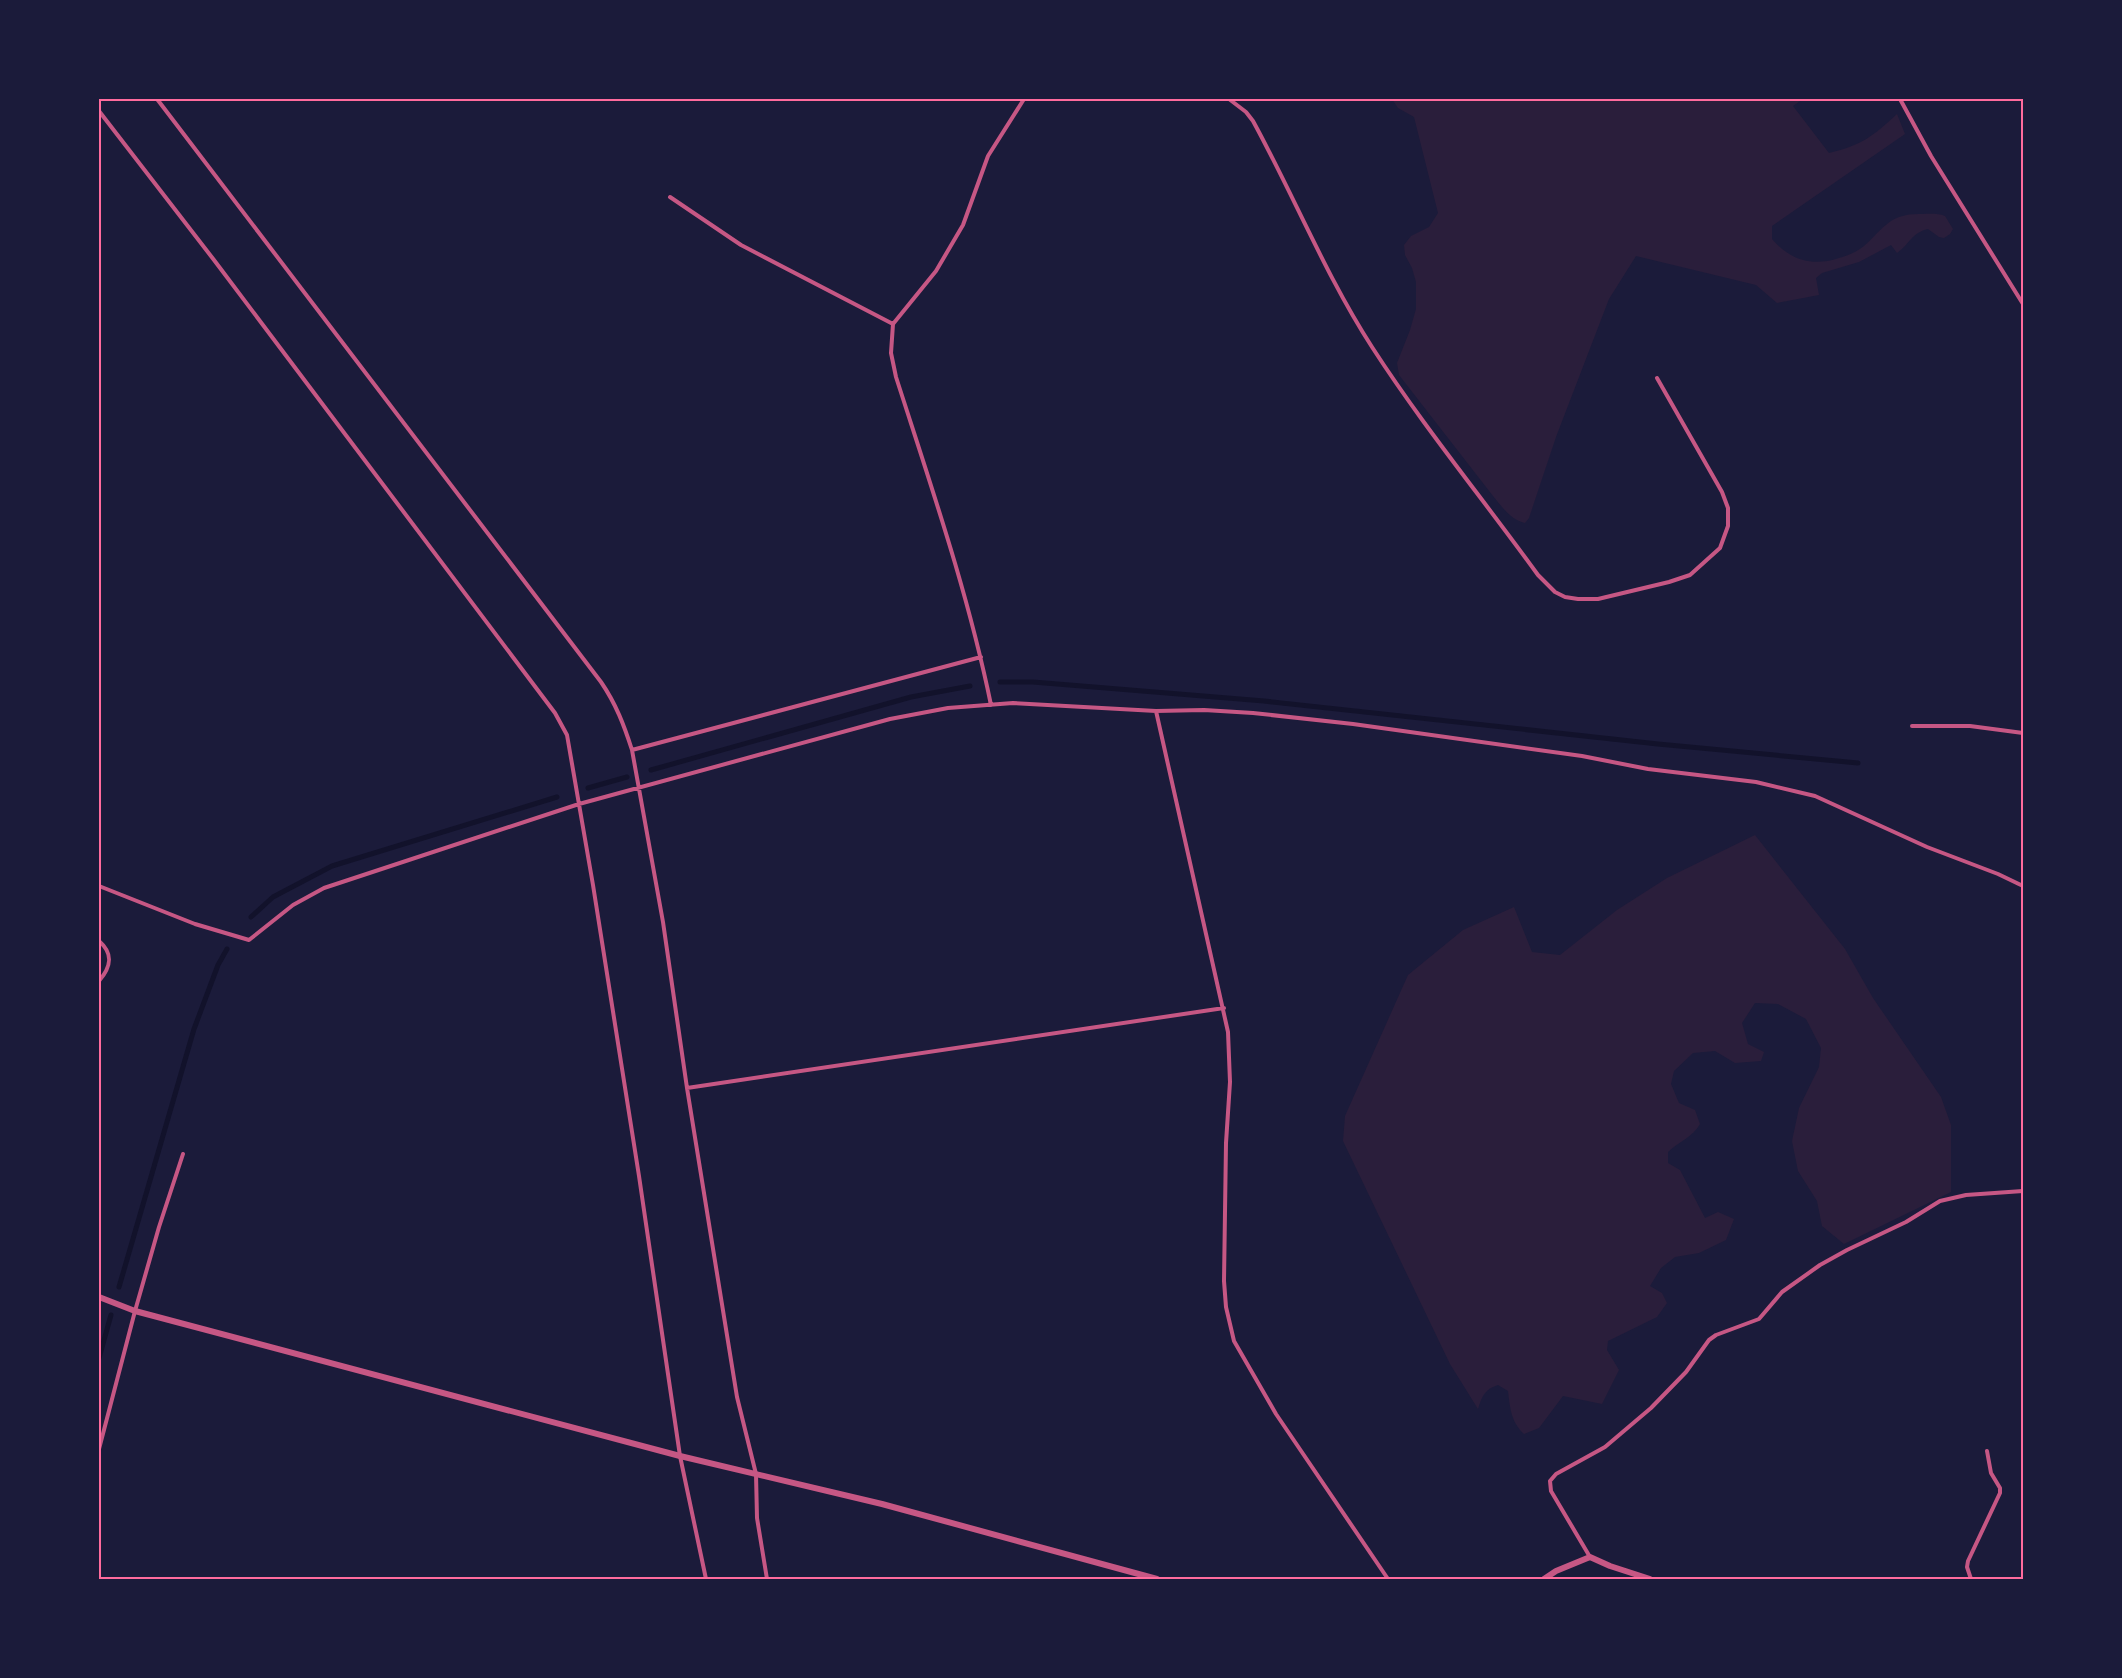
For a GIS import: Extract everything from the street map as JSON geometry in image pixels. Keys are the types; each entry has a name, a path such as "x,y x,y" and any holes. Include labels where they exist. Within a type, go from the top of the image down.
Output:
{"street":[{"path":"99,1297 135,1311 680,1456 882,1504 1157,1579"},
{"path":"1544,1579 1556,1571 1590,1557 1650,1579"}],"lane":[{"path":"158,99 401,422 601,681 624,724 632,750 663,922 687,1088 737,1397 756,1474 757,1518 767,1579"},
{"path":"992,705 949,539 896,377 891,352 893,324 936,271 963,225 988,156 1024,99"},
{"path":"1229,99 1246,112 1253,121 1371,346 1425,424 1539,575 1555,592 1565,597 1598,598 1669,582 1689,575 1720,548 1728,526 1728,508 1722,492 1657,378"},
{"path":"1900,99 1931,156 2023,304"},
{"path":"99,111 555,713 567,735 636,1152 680,1456 706,1579"},
{"path":"670,197 741,245 893,324"},
{"path":"632,750 981,657"},
{"path":"99,886 195,924 249,940 293,905 324,888 579,804 890,719 948,708 1013,703 1156,711 1243,712 1353,724 1582,756 1648,769 1787,787 1815,796 1927,847 2023,886"},
{"path":"1156,711 1228,1032 1230,1082 1226,1143 1224,1281 1229,1326 1234,1341 1255,1380 1388,1579"},
{"path":"1912,726 1970,726 2023,733"},
{"path":"99,941 109,953 110,965 99,981"},
{"path":"687,1088 1224,1008"},
{"path":"99,1449 135,1311 183,1154"},
{"path":"1590,1557 1551,1491 1550,1481 1556,1474 1605,1447 1651,1408 1686,1372 1709,1340 1716,1335 1759,1319 1782,1292 1820,1265 1906,1222 1940,1201 1966,1195 2023,1191"},
{"path":"1971,1579 1967,1567 1968,1561 2001,1493 1991,1473 1987,1451"}],"shaded area":[{"path":"1392,99 1803,99 1793,106 1829,153 1850,147 1866,139 1897,114 1905,134 1772,226 1772,239 1779,246 1802,260 1829,261 1855,252 1889,222 1911,214 1945,216 1953,229 1950,234 1944,238 1928,229 1922,231 1897,253 1891,245 1859,262 1822,273 1816,278 1819,295 1777,303 1756,285 1636,256 1609,299 1556,437 1529,518 1525,523 1515,519 1496,500 1399,375 1397,363 1416,309 1416,282 1405,255 1404,245 1411,236 1429,227 1438,213 1414,117 1398,108"},
{"path":"1755,835 1845,949 1873,998 1941,1097 1951,1125 1951,1192 1844,1244 1822,1226 1817,1201 1798,1171 1792,1141 1799,1108 1819,1067 1821,1048 1806,1019 1778,1004 1755,1003 1742,1023 1748,1044 1764,1052 1761,1061 1735,1063 1715,1051 1693,1053 1674,1071 1671,1084 1679,1103 1695,1110 1700,1124 1668,1152 1668,1163 1680,1170 1705,1218 1718,1212 1734,1219 1726,1240 1699,1253 1675,1257 1661,1268 1650,1286 1662,1293 1667,1303 1657,1317 1608,1341 1607,1350 1619,1370 1602,1404 1563,1396 1539,1428 1524,1434 1514,1420 1508,1391 1498,1385 1490,1389 1483,1397 1478,1409 1450,1364 1343,1141 1345,1116 1408,975 1463,930 1514,907 1532,952 1560,955 1617,910 1667,878"}],"waterway":[{"path":"1000,682 1033,682 1264,701 1658,744 1858,763"},
{"path":"651,770 911,697 970,686"},
{"path":"588,788 627,777"},
{"path":"251,917 273,897 332,866 557,797"},
{"path":"119,1287 194,1029 218,965 227,949"},
{"path":"99,1358 111,1315"}]}
